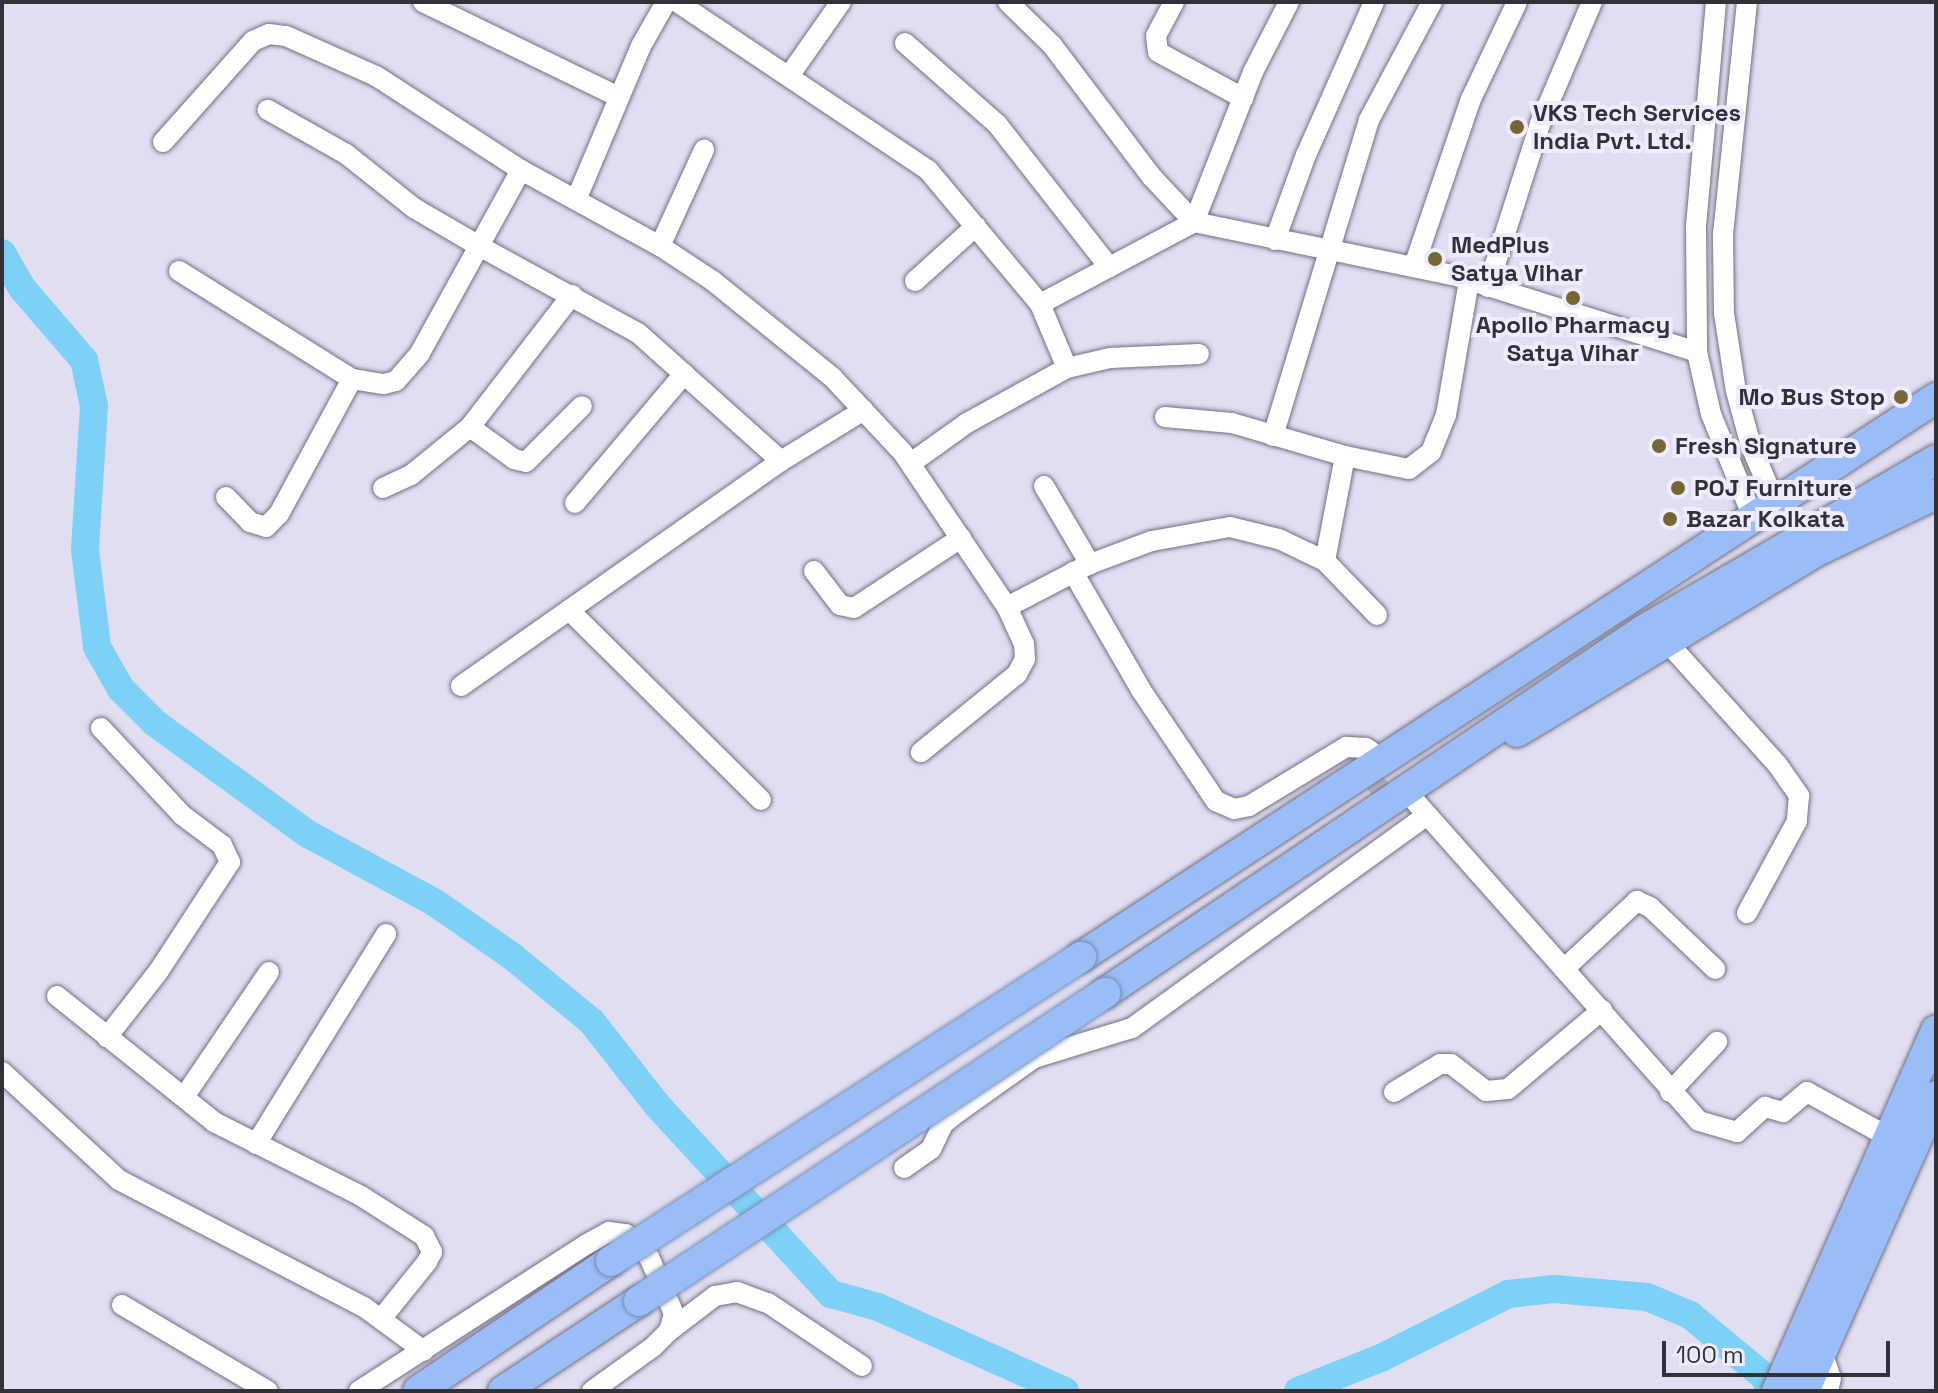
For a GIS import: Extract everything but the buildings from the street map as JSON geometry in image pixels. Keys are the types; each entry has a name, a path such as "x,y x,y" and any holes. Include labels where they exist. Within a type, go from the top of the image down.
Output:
{"highway":[{"path":"418,1391 611,1261 1081,957 1361,755 1936,398"},
{"path":"503,1391 1105,993 1402,801 1506,718 1789,541 1936,460"},
{"path":"1466,747 1523,729 1815,552 1936,494"},
{"path":"1777,1391 1892,1139 1936,1031"},
{"path":"1804,1391 1936,1096"}],"street":[{"path":"423,2 464,10 619,97"},
{"path":"576,200 619,97 666,2"},
{"path":"677,2 928,170 1040,304 1067,368"},
{"path":"1008,2 1052,45 1152,177 1194,222 1414,266 1697,352"},
{"path":"1174,2 1156,36 1158,52 1243,98"},
{"path":"1040,304 1194,222 1243,98 1289,2"},
{"path":"1275,240 1306,155 1374,2"},
{"path":"1273,436 1377,100 1432,2"},
{"path":"1414,266 1471,99 1517,2"},
{"path":"1165,417 1232,423 1345,456 1409,469 1431,452 1446,415 1479,284 1540,124 1592,2"},
{"path":"1716,2 1696,226 1697,352 1711,414 1763,507"},
{"path":"1747,2 1723,236 1724,313 1736,391 1763,507"},
{"path":"789,76 839,3"},
{"path":"163,142 253,41 269,34 376,76 521,170 660,246 713,281 832,377 911,463 1007,607 1024,644 1022,666 921,752"},
{"path":"905,43 997,124 1109,267"},
{"path":"268,110 346,154 414,208 638,333 781,461"},
{"path":"660,246 704,150"},
{"path":"179,271 352,379 384,384 405,373 521,170"},
{"path":"915,281 976,226"},
{"path":"383,488 411,475 470,427 572,295"},
{"path":"911,463 967,423 1067,368 1110,358 1199,354"},
{"path":"575,503 684,374"},
{"path":"226,497 250,522 266,527 279,514 352,379"},
{"path":"470,427 514,459 526,462 582,406"},
{"path":"461,686 781,461 864,410"},
{"path":"1325,561 1345,456"},
{"path":"1044,486 1141,690 1216,801 1234,809 1249,806 1361,755"},
{"path":"1007,607 1082,568 1152,541 1230,527 1279,539 1325,561 1377,615"},
{"path":"814,571 840,605 854,608 961,538"},
{"path":"569,610 761,800"},
{"path":"1667,642 1777,764 1799,796 1797,821 1747,913"},
{"path":"101,728 182,815 222,845 230,862 158,972 107,1037"},
{"path":"1402,801 1564,969 1670,1092 1699,1121 1730,1133 1765,1107 1783,1112 1807,1092 1892,1139"},
{"path":"904,1168 931,1149 943,1124 1034,1058 1132,1028 1421,819"},
{"path":"1564,969 1637,901 1650,907 1715,969"},
{"path":"256,1144 386,934"},
{"path":"184,1097 269,972"},
{"path":"57,996 214,1122 361,1196 431,1244 427,1262 381,1319"},
{"path":"1394,1092 1440,1064 1451,1064 1486,1091 1508,1089 1602,1010"},
{"path":"1670,1092 1717,1042"},
{"path":"2,1072 119,1180 381,1319 424,1351"},
{"path":"359,1391 609,1232 626,1234 649,1257 674,1314 669,1331"},
{"path":"592,1391 709,1300 737,1292 768,1303 862,1366"},
{"path":"122,1305 268,1391"},
{"path":"1822,1351 1831,1378 1828,1391"}],"waterway":[{"path":"2,253 22,288 84,360 94,406 85,550 97,647 121,689 155,723 308,834 434,902 513,957 592,1022 657,1105 831,1294 878,1307 1065,1391"},
{"path":"1298,1391 1381,1358 1508,1294 1554,1289 1647,1297 1690,1315 1767,1379 1768,1391"}],"tunnel":[{"path":"1355,758 1397,810"}],"place":[{"name":"VKS Tech Services India Pvt. Ltd.","path":"1517,127"},
{"name":"MedPlus Satya Vihar","path":"1435,259"},
{"name":"Apollo Pharmacy Satya Vihar","path":"1573,298"},
{"name":"Mo Bus Stop","path":"1901,397"},
{"name":"Fresh Signature","path":"1659,446"},
{"name":"POJ Furniture","path":"1678,488"},
{"name":"Bazar Kolkata","path":"1670,519"}]}
